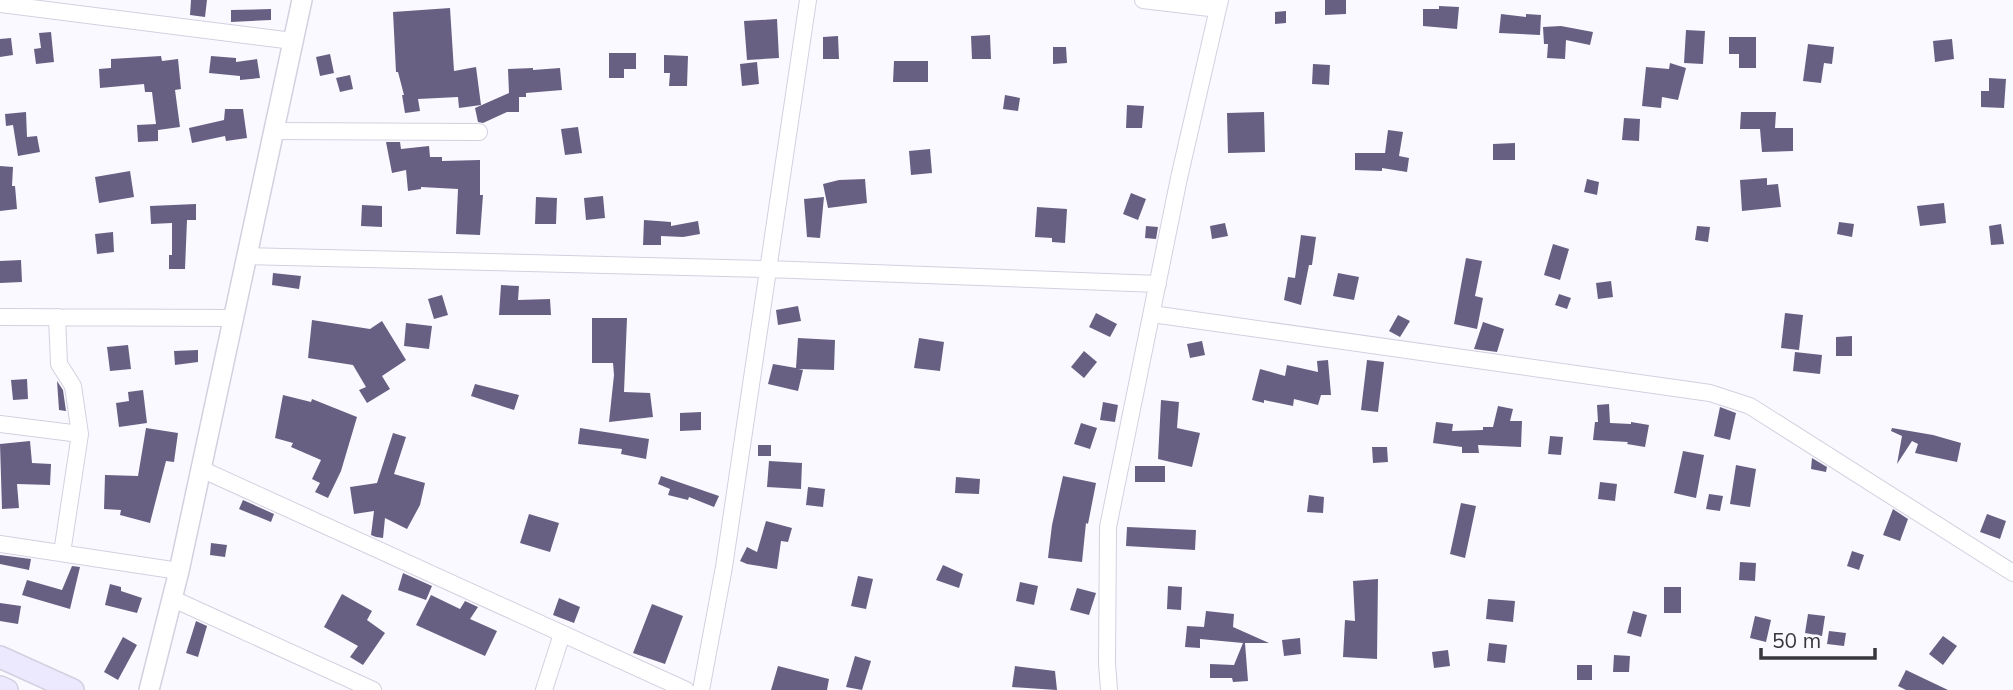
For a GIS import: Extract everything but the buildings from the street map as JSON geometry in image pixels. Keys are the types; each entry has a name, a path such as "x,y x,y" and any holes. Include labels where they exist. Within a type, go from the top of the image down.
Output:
{"main road":[{"path":"0,657 73,690"},
{"path":"0,687 7,690"}],"street":[{"path":"149,690 179,571 302,0"},
{"path":"701,690 724,567 808,0"},
{"path":"1109,690 1108,527 1179,178 1219,4 1143,0"},
{"path":"0,4 293,41"},
{"path":"274,131 479,132"},
{"path":"247,256 768,269 1158,284"},
{"path":"1152,314 1710,393 1750,405 2013,573"},
{"path":"0,317 233,318"},
{"path":"57,317 59,364 73,386 80,434 62,553"},
{"path":"0,424 80,434"},
{"path":"201,470 686,690"},
{"path":"0,544 179,571"},
{"path":"171,598 373,690"},
{"path":"544,690 562,634"}]}
